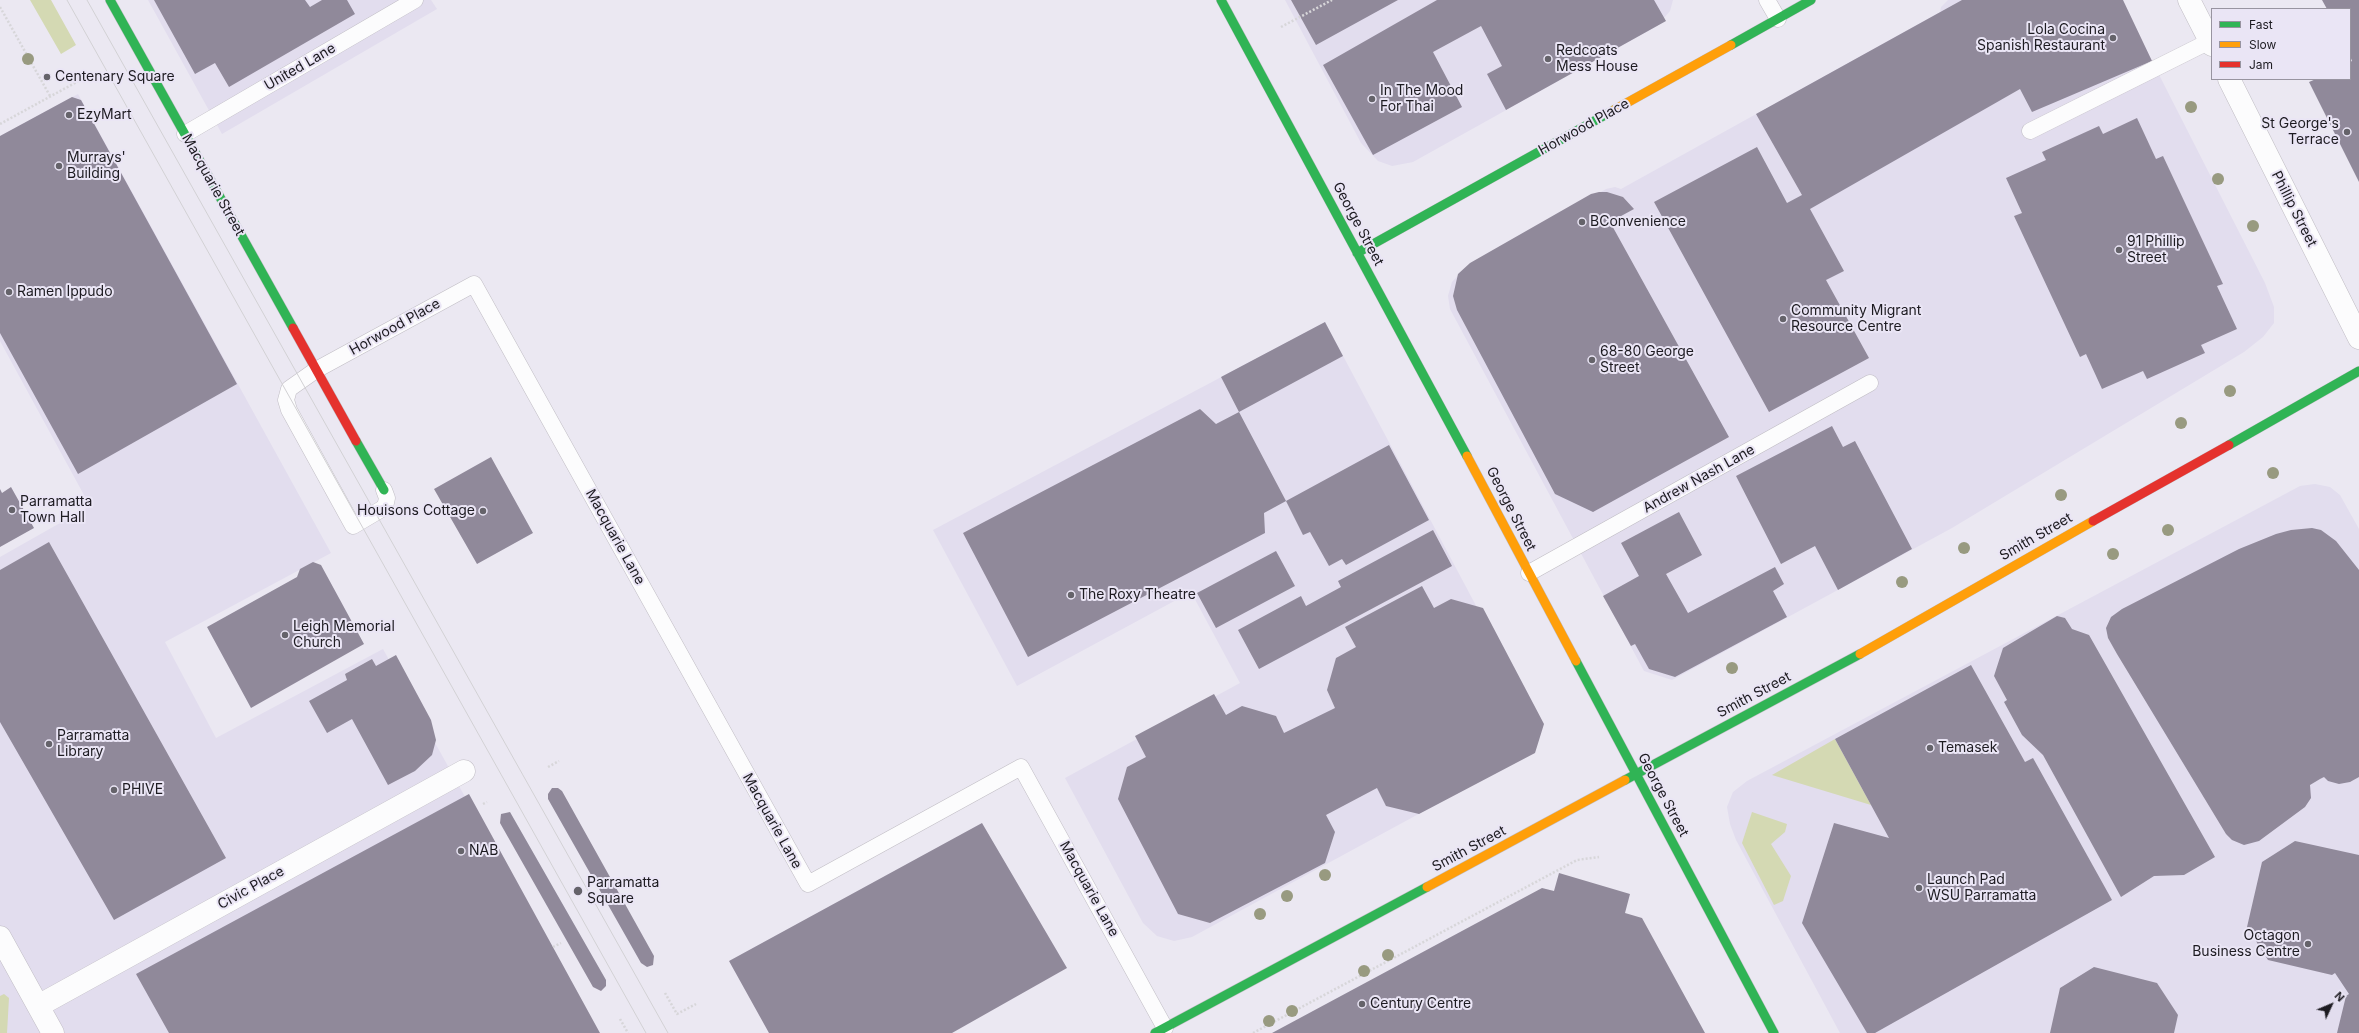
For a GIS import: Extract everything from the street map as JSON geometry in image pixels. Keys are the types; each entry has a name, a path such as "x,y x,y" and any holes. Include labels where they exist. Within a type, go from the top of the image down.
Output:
{"street":[{"name":"Macquarie Street","path":"110,0 384,490"},
{"name":"George Street","path":"1221,0 1357,253 1413,353 1774,1033"},
{"name":"Horwood Place","path":"1357,253 1811,0"},
{"path":"2189,0 2211,43"},
{"name":"Phillip Street","path":"2230,80 2359,338"},
{"name":"Smith Street","path":"1160,1030 1847,660 2359,371"},
{"name":"Civic Place","path":"38,1006 464,771"},
{"path":"0,937 54,1033"}],"lane":[{"name":"United Lane","path":"185,134 415,0"},
{"path":"1767,0 1778,19"},
{"path":"2030,132 2211,43"},
{"name":"Horwood Place","path":"316,370 474,284"},
{"name":"Macquarie Lane","path":"474,284 808,884 1021,767 1160,1030"},
{"name":"Macquarie Street","path":"316,370 289,389 287,405 353,526 385,507 387,498 384,490"},
{"name":"Andrew Nash Lane","path":"1529,573 1870,383"}],"path":[{"path":"1281,27 1332,0"},
{"path":"0,7 50,96"},
{"path":"0,124 84,78"},
{"path":"548,767 559,761"},
{"path":"483,804 487,802"},
{"path":"1253,1033 1577,860 1599,857"},
{"path":"553,947 561,944"},
{"path":"665,993 677,1014 696,1004"},
{"path":"620,1018 628,1033"}],"shaded area":[{"path":"148,0 431,0 437,9 222,134"},
{"path":"1285,0 1673,0 1670,11 1657,26 1413,162 1392,166 1378,161 1361,143"},
{"path":"1948,0 2121,0 2265,283 2274,307 2274,323 2263,337 2244,352 1952,528 1672,680 1644,671 1450,309 1448,296 1452,282 1464,269 1606,189 1615,187 1621,189 1940,12 1941,7"},
{"path":"78,94 331,553 165,642 216,738 383,649 596,1033 0,1033 0,557 90,506 0,341 0,136"},
{"path":"1325,322 1539,724 1531,753 1192,937 1174,941 1157,936 1143,923 1065,778 1240,683 1191,592 1017,686 933,530"},
{"path":"2315,484 2330,487 2340,495 2359,529 2359,1033 1840,1033 1736,840 1730,824 1727,807 1733,792 1747,781 2300,486"}],"green space":[{"path":"30,0 51,0 76,45 61,54"},
{"path":"1835,739 1871,805 1772,775"},
{"path":"1752,812 1787,824 1785,832 1771,844 1791,876 1783,901 1774,905 1742,843"},
{"path":"4,994 9,998 7,1033 0,1033 0,996"}],"building":[{"path":"154,0 305,0 310,7 322,0 347,0 355,14 229,87 215,63 195,74"},
{"path":"1291,0 1398,0 1316,45"},
{"path":"1437,0 1654,0 1666,21 1506,110 1487,74 1502,66 1481,26 1433,52 1462,107 1373,155 1323,65"},
{"path":"1962,0 2123,0 2152,61 2032,112 2020,89 1810,209 1844,271 1826,280 1869,358 1769,412 1654,202 1757,147 1787,203 1802,195 1756,114"},
{"name":"St George's Terrace","path":"2322,0 2359,0 2359,182 2309,82 2314,80 2351,80 2351,8 2326,8"},
{"path":"72,97 81,100 237,384 78,474 0,333 0,136"},
{"name":"91 Phillip Street","path":"2137,118 2156,159 2163,156 2223,284 2217,286 2237,329 2201,345 2205,353 2147,379 2143,371 2102,389 2086,354 2080,357 2014,216 2022,213 2006,178 2046,160 2042,152 2099,126 2103,134"},
{"name":"68-80 George Street","path":"1607,192 1623,197 1634,209 1610,222 1729,437 1593,512 1555,494 1457,310 1453,296 1458,274 1470,263 1591,194"},
{"path":"1325,322 1343,356 1239,412 1221,377"},
{"name":"The Roxy Theatre","path":"1200,409 1216,424 1239,412 1286,501 1264,513 1265,533 1028,657 963,533"},
{"path":"1832,426 1843,447 1855,441 1912,549 1838,590 1815,546 1781,564 1736,476"},
{"path":"1389,445 1429,520 1346,565 1342,559 1329,566 1310,532 1303,535 1286,501"},
{"name":"Houisons Cottage","path":"491,457 533,533 477,564 434,489"},
{"name":"Parramatta Town Hall","path":"11,487 34,528 0,547 0,489 2,493"},
{"path":"1679,512 1702,555 1666,574 1688,613 1775,567 1784,584 1773,591 1787,617 1675,677 1649,669 1635,644 1631,646 1603,596 1639,576 1621,543"},
{"path":"2312,528 2321,530 2336,541 2359,570 2359,777 2350,782 2339,784 2328,781 2324,777 2320,779 2310,785 2311,798 2305,807 2259,841 2244,845 2232,840 2226,834 2117,654 2108,638 2106,628 2111,617 2122,609 2239,549 2276,534 2291,530"},
{"path":"1433,530 1452,566 1259,669 1238,630 1301,596 1306,606 1341,587 1338,581"},
{"name":"PHIVE","path":"49,542 226,858 114,920 0,722 0,570"},
{"path":"1276,551 1295,586 1216,628 1197,593"},
{"name":"Leigh Memorial Church","path":"313,562 321,565 364,644 251,708 207,627 297,577 300,569"},
{"path":"1422,586 1434,608 1451,599 1483,608 1544,724 1535,753 1419,814 1386,806 1377,788 1326,815 1335,832 1325,863 1210,923 1178,914 1118,799 1127,767 1146,757 1135,736 1214,694 1226,715 1242,706 1276,716 1284,733 1335,708 1327,690 1336,658 1356,647 1345,627"},
{"path":"2057,616 2065,618 2072,629 2089,635 2215,857 2184,875 2154,876 2121,897 2043,755 2022,735 2004,702 2007,700 1994,676 2003,648"},
{"path":"396,655 431,720 436,740 432,755 415,771 388,785 352,719 327,733 309,701 347,680 345,674 372,659 376,666"},
{"path":"1971,665 2025,762 2033,758 2112,900 1875,1033 1867,1033 1802,923 1834,823 1889,838 1835,739"},
{"path":"552,788 558,788 562,791 654,956 653,965 647,967 641,963 548,799 548,794"},
{"path":"469,794 600,1033 169,1033 136,974"},
{"path":"510,812 606,980 606,986 601,991 593,987 500,823 501,814"},
{"path":"982,823 1067,968 952,1033 769,1033 729,961"},
{"name":"Octagon Business Centre","path":"2295,841 2359,855 2359,1033 2337,1033 2346,996 2349,994 2335,973 2332,975 2268,960 2247,927 2262,862"},
{"path":"1559,873 1630,894 1625,913 1642,918 1705,1033 1272,1033 1542,888 1554,891"},
{"name":"Octagon Business Centre","path":"2094,967 2157,983 2178,1015 2174,1033 2050,1033 2060,988"}],"tram line":[{"path":"67,0 646,1033"},
{"path":"87,0 668,1033"}],"traffic: fast":[{"path":"110,0 293,328"},
{"path":"1221,0 1467,456"},
{"path":"1731,45 1811,0"},
{"path":"1357,253 1614,110"},
{"path":"2229,445 2359,371"},
{"path":"356,441 384,490"},
{"path":"1625,780 1860,654"},
{"path":"1576,661 1774,1033"},
{"path":"1155,1033 1427,887"}],"traffic: slow":[{"path":"1614,110 1731,45"},
{"path":"1467,456 1576,661"},
{"path":"1860,654 2093,521"},
{"path":"1427,887 1625,780"}],"traffic: jam":[{"path":"293,328 356,441"},
{"path":"2093,521 2229,445"}],"place":[{"name":"Lola Cocina Spanish Restaurant","path":"2113,38"},
{"name":"Redcoats Mess House","path":"1548,59"},
{"name":"Centenary Square","path":"47,77"},
{"name":"In The Mood For Thai","path":"1372,99"},
{"name":"EzyMart","path":"69,115"},
{"name":"St George's Terrace","path":"2347,132"},
{"name":"Murrays' Building","path":"59,166"},
{"name":"BConvenience","path":"1582,222"},
{"name":"91 Phillip Street","path":"2119,250"},
{"name":"Ramen Ippudo","path":"9,292"},
{"name":"Community Migrant Resource Centre","path":"1783,319"},
{"name":"68-80 George Street","path":"1592,360"},
{"name":"Parramatta Town Hall","path":"12,510"},
{"name":"Houisons Cottage","path":"483,511"},
{"name":"The Roxy Theatre","path":"1071,595"},
{"name":"Leigh Memorial Church","path":"285,635"},
{"name":"Parramatta Library","path":"49,744"},
{"name":"Temasek","path":"1930,748"},
{"name":"PHIVE","path":"114,790"},
{"name":"NAB","path":"461,851"},
{"name":"Launch Pad WSU Parramatta","path":"1919,888"},
{"name":"Parramatta Square","path":"578,891"},
{"name":"Octagon Business Centre","path":"2308,944"},
{"name":"Century Centre","path":"1362,1004"}]}
